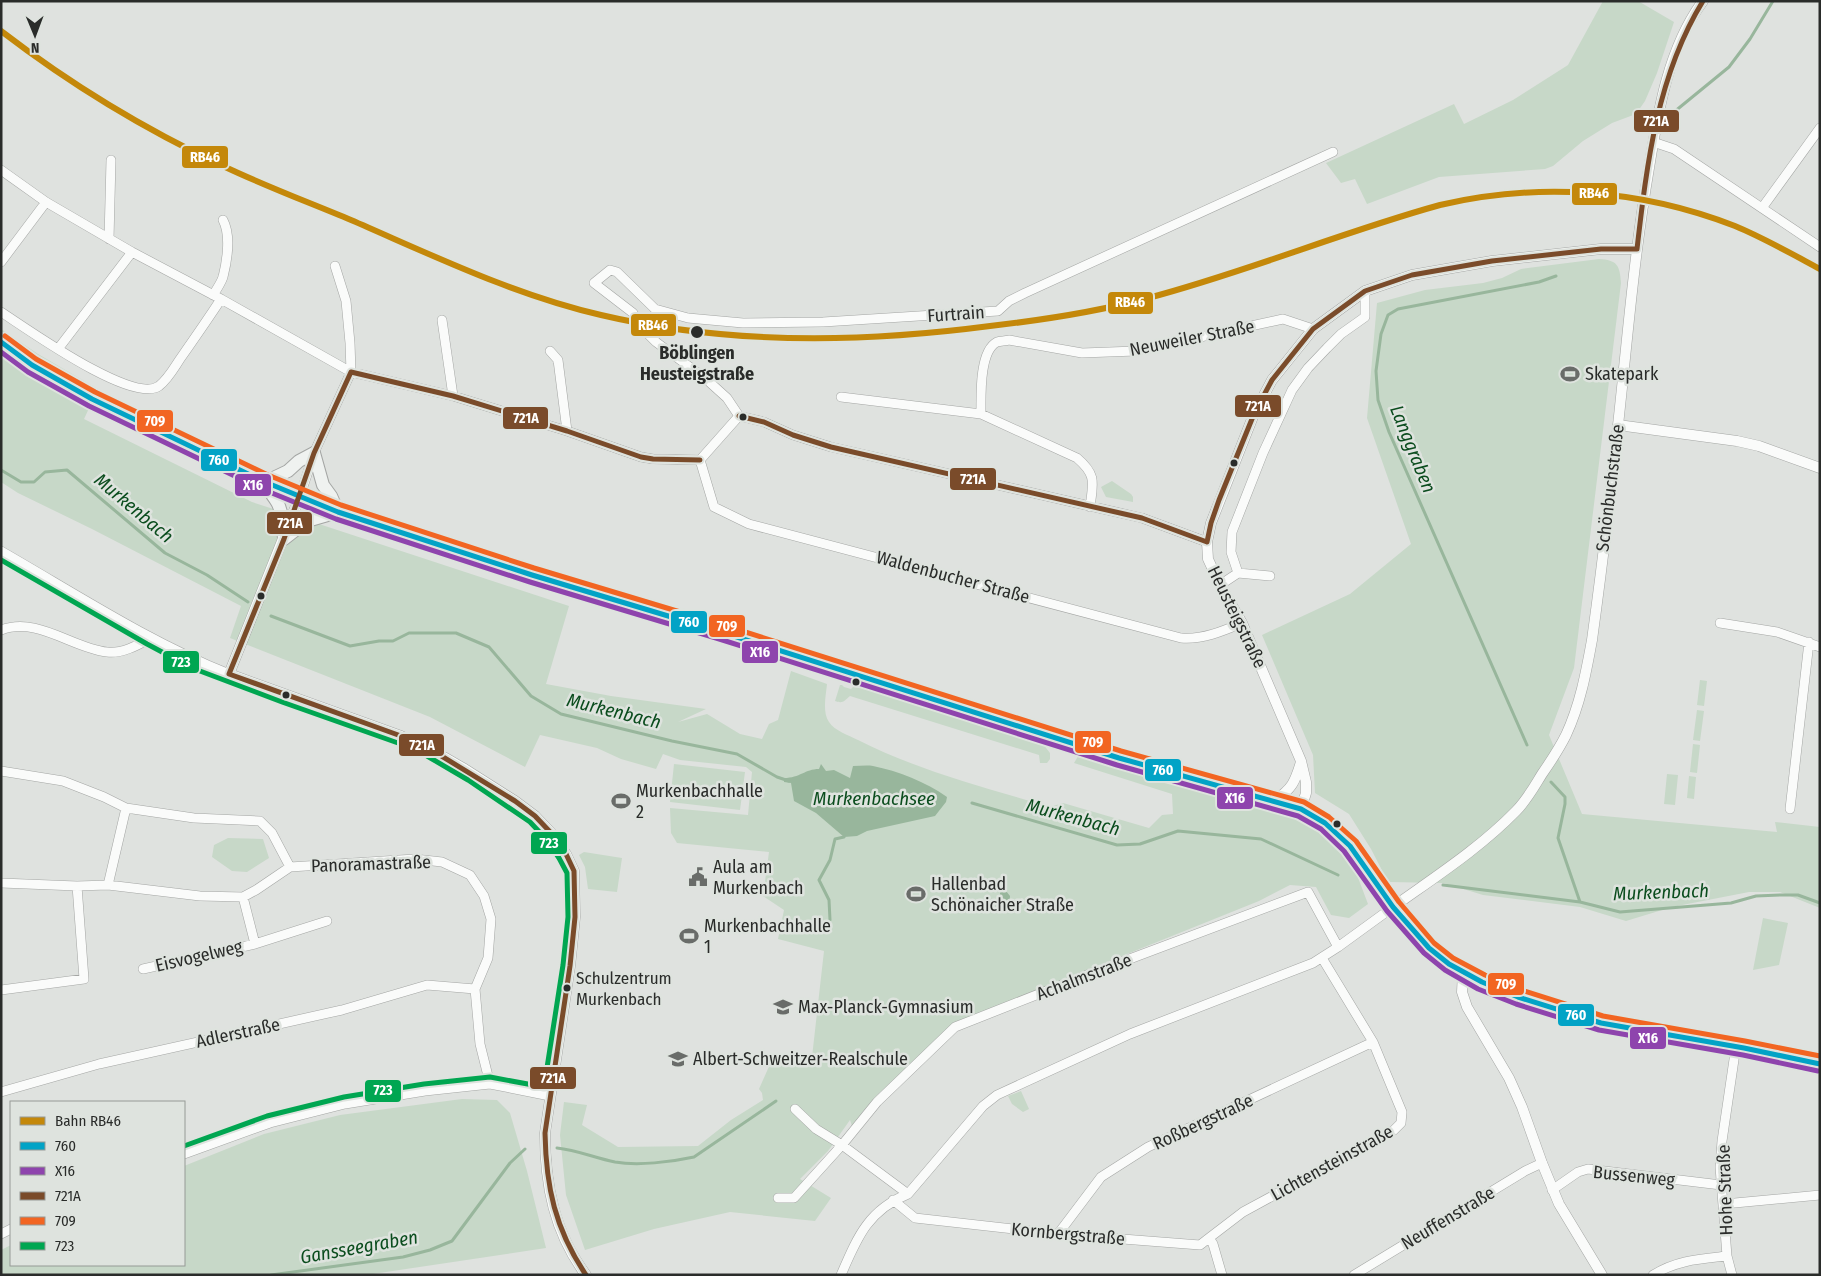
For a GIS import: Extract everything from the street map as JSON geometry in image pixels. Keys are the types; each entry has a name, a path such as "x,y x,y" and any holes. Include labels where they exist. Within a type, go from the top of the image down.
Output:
{"main road":[{"path":"1,342 32,365 92,399 265,482 338,512 524,573 718,631 1102,753 1275,800 1301,809 1324,823 1350,846 1394,907 1428,948 1463,972 1518,997 1601,1023 1736,1046 1820,1064"},
{"path":"265,482 288,471 299,461 314,453 323,485 331,496 338,512"},
{"path":"265,482 269,493 280,508 284,539"},
{"path":"284,539 307,521 338,512"}],"street":[{"path":"1694,13 1696,1"},
{"name":"Schönbuchstraße","path":"1394,907 1486,838 1517,810 1530,795 1566,734 1585,680 1592,640 1618,425 1637,249 1653,142 1674,58 1694,13 1703,1"},
{"path":"1762,208 1820,128"},
{"path":"1653,142 1674,149 1820,247"},
{"name":"Furtrain","path":"739,416 727,398 706,379 656,342 642,328 633,313 594,283 610,270 617,272 655,308 688,318 743,323 823,322 998,311 1009,301 1025,293 1333,152"},
{"path":"109,238 111,160"},
{"path":"1,170 46,202 132,252 351,372 453,396 567,430 641,457 653,459 700,460 739,416"},
{"path":"1,262 46,202"},
{"path":"1,312 58,349 115,381 154,389 160,386 170,374 217,297 226,262 227,236 222,220"},
{"path":"1207,542 1210,523 1254,414 1272,380 1313,328 1365,291 1412,275 1492,261 1601,249 1637,249"},
{"path":"58,349 132,252"},
{"path":"229,674 284,539 314,453 351,372 346,301 335,266"},
{"path":"1238,572 1231,552 1232,532 1278,419 1292,390 1308,368 1341,334 1365,317 1365,291"},
{"name":"Neuweiler Straße","path":"981,414 980,375 991,348 998,342 1009,340 1082,353 1136,351 1284,319 1313,328"},
{"path":"442,320 453,396"},
{"path":"550,351 558,360 567,430"},
{"path":"841,397 981,414 1077,458 1088,468 1094,480 1090,506"},
{"name":"Heusteigstraße","path":"739,416 764,422 793,435 831,447 1142,518 1207,542 1208,558 1220,585 1242,623 1301,762 1306,782 1306,793 1301,809"},
{"path":"1618,425 1737,441 1759,446 1820,468"},
{"name":"Waldenbucher Straße","path":"700,460 714,507 749,524 1181,638 1196,638 1222,632 1242,623"},
{"path":"1,551 151,638 196,661 401,736 430,749 515,801 535,816 553,835 566,854 574,871 575,896 570,966 545,1139 549,1196 564,1237 575,1260 586,1275"},
{"path":"1220,585 1238,572 1270,576"},
{"path":"1720,623 1777,632 1820,647"},
{"path":"1,630 28,627 108,652 130,649 151,638"},
{"path":"1790,809 1809,642"},
{"path":"1275,800 1291,789 1301,762"},
{"name":"Panoramastraße","path":"1,771 64,781 126,808 194,818 260,822 272,833 290,867"},
{"path":"108,885 126,808"},
{"name":"Panoramastraße","path":"1,883 78,886 108,885 200,896 243,896 256,890 290,867 415,859 442,862 470,875 484,896 492,919 488,958 475,989 480,1044 490,1084"},
{"path":"1,990 84,979 78,886"},
{"name":"Achalmstraße","path":"778,1198 794,1198 876,1102 955,1027 1308,892 1338,948"},
{"name":"Eisvogelweg","path":"243,896 255,944"},
{"path":"841,1275 853,1248 870,1218 894,1200 908,1194 983,1106 997,1096 1130,1034 1313,963 1338,948 1394,907"},
{"name":"Eisvogelweg","path":"143,968 255,944 327,921"},
{"name":"Lichtensteinstraße","path":"1209,1238 1243,1212 1394,1130 1401,1123 1402,1112 1372,1042 1322,958"},
{"path":"1463,972 1462,992 1467,1007 1509,1078 1559,1204 1602,1275"},
{"name":"Adlerstraße","path":"1,1092 99,1064 342,1010 427,985 475,989"},
{"name":"Roßbergstraße","path":"1058,1234 1101,1177 1148,1148 1372,1042"},
{"name":"Hohe Straße","path":"1732,1275 1727,1256 1721,1184 1722,1141 1736,1046"},
{"path":"185,1154 270,1123 345,1104 426,1090 490,1084 550,1096"},
{"path":"795,1109 816,1129 842,1144 908,1194"},
{"name":"Neuffenstraße","path":"1354,1275 1525,1171 1542,1163"},
{"name":"Bussenweg","path":"1552,1190 1578,1172 1588,1169 1707,1184 1721,1184"},
{"path":"1724,1204 1820,1195"},
{"name":"Kornbergstraße","path":"894,1200 915,1218 1058,1234 1200,1245 1209,1238"},
{"path":"1209,1238 1213,1244 1222,1275"},
{"path":"1653,1275 1667,1266 1679,1262 1727,1256"}],"shaded area":[{"path":"1603,1 1638,1 1674,22 1657,73 1645,101 1636,114 1612,123 1583,141 1553,166 1545,169 1439,177 1367,204 1355,179 1341,183 1326,163 1454,104 1464,124 1513,100 1568,65"},
{"path":"1599,259 1614,262 1620,272 1621,283 1574,668 1549,735 1582,814 1777,832 1775,822 1820,827 1820,908 1780,892 1749,892 1672,907 1626,921 1580,907 1483,895 1444,883 1388,882 1371,849 1349,814 1315,793 1313,755 1262,635 1350,594 1411,544 1367,418 1377,303 1425,290 1483,283 1502,278 1521,269"},
{"path":"1,329 38,354 98,389 84,419 252,502 569,606 546,684 611,696 706,709 678,722 707,714 740,734 762,739 769,724 778,720 791,671 827,684 825,703 827,718 835,728 842,732 881,751 928,769 1050,807 1063,803 1149,828 1162,815 1173,814 1172,794 1074,763 1080,753 1198,789 1289,812 1326,836 1348,859 1354,867 1368,904 1349,918 1331,915 1316,887 1290,885 1259,901 953,1024 875,1097 852,1126 850,1120 828,1151 800,1179 831,1198 815,1221 730,1212 654,1229 585,1250 566,1195 560,1135 564,1102 587,1105 582,1125 618,1147 698,1146 731,1120 763,1100 759,1089 771,1062 811,1066 824,951 778,939 784,910 763,896 769,852 677,843 671,833 670,808 748,815 752,772 746,767 680,760 663,754 656,769 621,759 597,748 540,735 525,767 430,717 230,638 241,606 18,493 1,482"},
{"path":"1112,481 1131,494 1133,502 1106,497 1101,487"},
{"path":"1700,680 1707,681 1704,706 1697,705"},
{"path":"840,685 851,689 853,687 895,693 947,708 983,724 1043,744 1050,753 1050,759 1047,763 1040,763 1039,755 850,696 842,702 835,701"},
{"path":"1697,710 1704,711 1700,741 1693,740"},
{"path":"1693,744 1700,745 1697,773 1690,772"},
{"path":"674,764 745,772 740,810 670,802"},
{"path":"1667,774 1678,775 1675,805 1664,804"},
{"path":"1689,776 1696,777 1694,799 1687,798"},
{"path":"228,838 263,839 269,858 247,872 232,871 212,857 214,845"},
{"path":"584,852 622,858 617,892 588,889 585,867 579,855"},
{"path":"1763,918 1788,923 1779,965 1753,970"},
{"path":"1021,1091 1029,1109 1023,1112 1012,1104 1008,1096"},
{"path":"462,1099 497,1100 510,1113 546,1248 366,1275 1,1275 1,1250 10,1246 10,1266 185,1266 185,1166 264,1134 340,1115"}],"water":[{"name":"Murkenbachsee","path":"821,764 826,771 834,770 850,778 853,766 871,766 892,771 921,782 939,792 947,797 946,802 935,816 867,831 857,836 844,837 816,813 794,801 791,783 784,782 784,778 794,777 810,770 819,769"},
{"path":"1000,891 1006,891 1010,896 1009,908 1004,912 995,911 996,900 1000,896"}],"waterway":[{"name":"Langgraben","path":"1674,112 1729,67 1750,39 1773,1"},
{"name":"Langgraben","path":"1527,745 1389,432 1378,400 1376,371 1381,334 1388,315 1398,309 1539,282 1556,276"},
{"name":"Murkenbach","path":"1,470 21,482 34,482 45,472 67,470 165,553 207,575 248,602"},
{"name":"Murkenbach","path":"271,616 350,646 379,641 393,641 409,633 456,633 489,647 531,696 561,714 672,741 737,754 777,777 789,781"},
{"name":"Langgraben","path":"1551,782 1565,797 1558,838 1580,902"},
{"name":"Murkenbach","path":"972,803 1117,845 1140,844 1178,831 1261,839 1338,875"},
{"name":"Gansseegraben","path":"830,920 829,900 819,880 830,860 835,839 844,837"},
{"name":"Murkenbach","path":"1443,885 1580,902 1620,912 1731,903 1756,896 1798,895 1820,903"},
{"name":"Gansseegraben","path":"557,1148 572,1150 615,1162 634,1164 694,1157 776,1101"},
{"name":"Gansseegraben","path":"271,1275 403,1257 430,1250 452,1241 510,1163 525,1149"}],"rail line":[{"name":"RB46","path":"1,31 54,69 136,121 194,152 255,180 474,273 537,297 601,315 697,332 795,338 893,336 1010,324 1069,315 1128,303 1185,288 1367,227 1440,205 1514,193 1589,193 1663,204 1735,226 1820,269"}],"transit line":[{"name":"721A","path":"1637,249 1656,121 1675,59 1687,30 1703,1"},
{"name":"721A","path":"1207,542 1219,500 1254,414 1272,380 1313,329 1365,291 1412,275 1492,261 1601,249 1637,249"},
{"name":"709","path":"5,336 36,359 95,392 268,475 341,505 534,568 720,624 1121,751 1304,802 1329,817 1356,841 1399,902 1434,943 1453,958 1485,975 1521,990 1603,1016 1820,1056"},
{"name":"760","path":"1,342 32,365 92,399 265,482 338,512 532,575 718,631 1119,758 1301,809 1325,823 1350,846 1393,907 1429,948 1449,964 1482,982 1518,997 1601,1023 1744,1048 1820,1064"},
{"name":"X16","path":"1,352 28,372 89,406 262,489 336,519 530,582 716,638 1117,765 1298,816 1321,829 1344,851 1387,911 1424,953 1445,970 1478,989 1516,1004 1599,1030 1743,1055 1818,1071"},
{"name":"721A","path":"351,372 453,396 567,431 641,457 700,460"},
{"name":"721A","path":"229,674 284,539 314,453 351,372"},
{"name":"721A","path":"739,416 764,422 793,435 831,447 1142,518 1207,542"},
{"name":"723","path":"1,560 192,668 398,743 427,756 468,780 530,822 547,840 567,873 568,917 563,965 544,1087 490,1077 424,1084 344,1097 267,1116 185,1146"},
{"name":"721A","path":"229,674 401,736 430,749 515,801 535,816 553,835 566,854 574,871 575,917 570,966 545,1133 547,1172 554,1207 567,1241 586,1275"}],"place":[{"name":"Böblingen Heusteigstraße","path":"697,332"},
{"name":"Skatepark","path":"1570,374"},
{"name":"Murkenbachhalle 2","path":"621,801"},
{"name":"Aula am Murkenbach","path":"698,877"},
{"name":"Hallenbad Schönaicher Straße","path":"916,894"},
{"name":"Murkenbachhalle 1","path":"689,936"},
{"name":"Schulzentrum Murkenbach","path":"567,988"},
{"name":"Max-Planck-Gymnasium","path":"783,1007"},
{"name":"Albert-Schweitzer-Realschule","path":"678,1059"}]}
